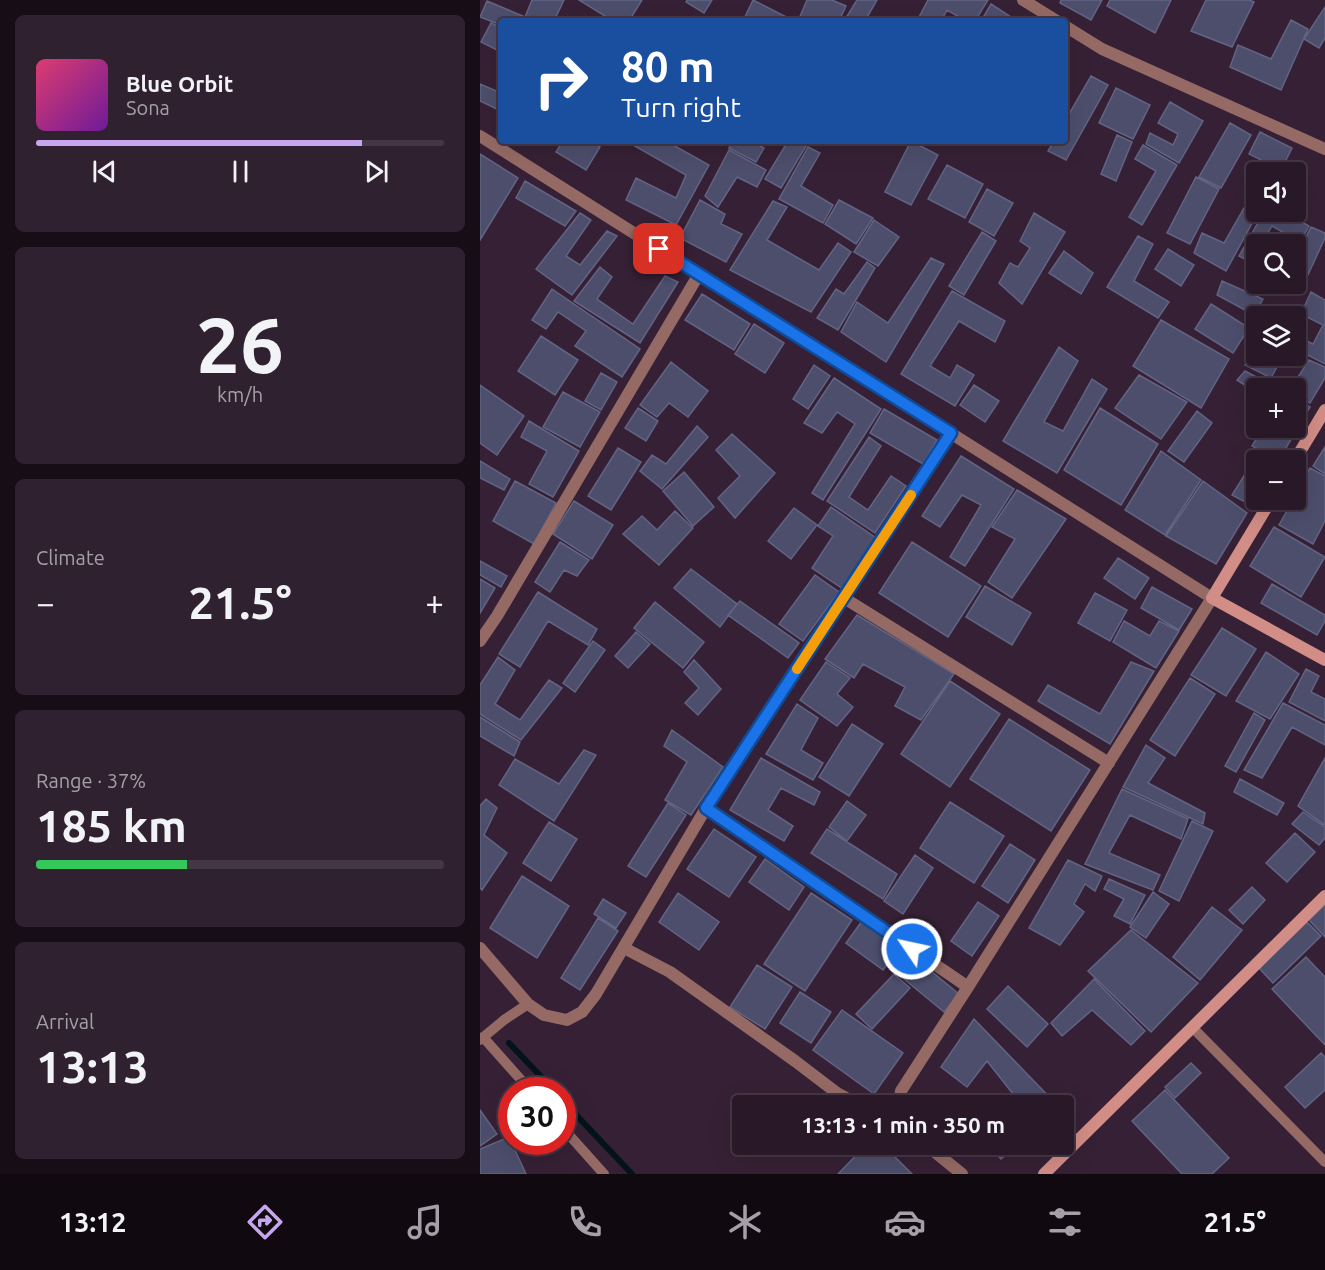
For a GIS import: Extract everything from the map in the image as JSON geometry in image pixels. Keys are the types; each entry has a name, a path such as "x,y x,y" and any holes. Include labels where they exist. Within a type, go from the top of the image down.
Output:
{"street":[{"path":"1023,0 1052,18"},
{"path":"1068,28 1102,49 1325,149"},
{"path":"480,136 1212,598 1325,660"},
{"path":"480,641 503,606 699,274"},
{"path":"1300,450 1325,410"},
{"path":"480,948 528,1004 544,1015 567,1020 582,1012 596,994 624,948 706,808 951,433"},
{"path":"900,1095 1265,510"},
{"path":"844,598 1109,763"},
{"path":"706,808 968,987"},
{"path":"1044,1174 1325,896"},
{"path":"624,948 670,972 841,1095"},
{"path":"939,1155 962,1174"}],"lane":[{"path":"518,1077 482,1039 528,1004"},
{"path":"1192,1027 1325,1162"},
{"path":"576,1143 604,1174"}],"building":[{"path":"532,0 564,0 555,18 498,18 498,24 480,17 487,1 525,17"},
{"path":"579,0 642,0 631,18 608,18"},
{"path":"687,0 712,0 704,13 686,2"},
{"path":"753,0 788,18 744,18"},
{"path":"807,0 832,0 846,6 840,18 799,18"},
{"path":"857,0 877,0 867,18 846,18"},
{"path":"928,0 988,0 977,18 961,18 947,10 943,18 919,18"},
{"path":"1061,0 1102,0 1091,20 1060,3"},
{"path":"1110,0 1171,0 1155,33 1107,6"},
{"path":"1206,0 1254,2 1232,47 1191,31"},
{"path":"991,4 1012,18 983,18"},
{"path":"1325,7 1325,38 1319,48 1304,39"},
{"path":"1291,20 1308,29 1281,90 1230,67 1238,45 1271,59"},
{"path":"491,23 498,26 498,50 481,42"},
{"path":"1091,76 1108,85 1066,160 1048,151 1052,144 1068,144 1068,116"},
{"path":"480,84 498,92 498,110 480,101"},
{"path":"1116,88 1150,105 1133,139 1099,123"},
{"path":"1170,102 1203,121 1179,163 1146,144 1150,133 1173,145 1178,134 1158,123"},
{"path":"1230,123 1251,135 1221,188 1199,177"},
{"path":"1260,132 1292,148 1285,162 1265,162 1249,154"},
{"path":"1117,135 1132,142 1116,181 1101,174"},
{"path":"561,144 595,144 600,147 586,170 556,152"},
{"path":"631,144 671,144 709,165 676,225 626,200 636,178 676,198 686,175"},
{"path":"731,144 757,144 764,148 756,162 729,148"},
{"path":"786,144 807,144 781,188 765,179"},
{"path":"909,144 917,144 938,155 911,205 885,192"},
{"path":"1143,145 1177,165 1142,225 1129,217 1156,171 1135,159"},
{"path":"808,147 820,153 801,186 833,205 823,223 779,199"},
{"path":"729,150 766,170 757,187 737,177 718,207 705,196"},
{"path":"480,154 518,178 480,240"},
{"path":"947,165 983,184 965,218 928,199"},
{"path":"1196,177 1219,189 1190,244 1167,233"},
{"path":"525,181 576,211 565,226 516,198"},
{"path":"987,189 1013,203 994,236 969,222"},
{"path":"700,200 725,214 721,224 742,234 726,262 680,238"},
{"path":"839,200 873,218 856,244 825,224"},
{"path":"773,201 787,207 767,240 819,270 838,243 851,252 811,312 730,270"},
{"path":"1244,208 1246,222 1253,222 1226,271 1194,253 1202,233 1224,243"},
{"path":"580,213 591,220 566,256 580,265 607,231 617,236 572,295 536,269"},
{"path":"1034,213 1065,232 1022,304 999,283 1010,263 1018,267 1030,248 1020,241"},
{"path":"874,220 899,237 878,266 854,252"},
{"path":"1258,222 1302,222 1309,226 1304,234 1286,234 1272,226 1267,234 1252,234"},
{"path":"1311,227 1325,233 1325,238 1306,279 1306,237"},
{"path":"982,232 996,241 964,295 949,286"},
{"path":"1138,236 1153,244 1134,281 1169,302 1158,318 1107,287"},
{"path":"1246,244 1246,260 1239,256"},
{"path":"1168,249 1194,265 1181,286 1155,269"},
{"path":"1064,251 1093,273 1081,294 1049,273"},
{"path":"931,258 944,264 886,362 841,332 857,302 888,323"},
{"path":"867,262 875,268 838,330 817,318 836,289 844,294"},
{"path":"600,267 612,277 597,299 633,324 665,276 678,282 640,343 574,301"},
{"path":"1222,281 1246,292 1246,294 1263,299 1259,306 1246,306 1246,311 1217,295"},
{"path":"552,289 640,349 622,377 575,346 586,331 558,312 546,329 532,320"},
{"path":"952,291 1005,321 995,342 959,321 930,366 950,378 957,365 974,375 955,406 901,374"},
{"path":"1311,292 1325,300 1325,364 1306,354 1306,341 1313,344 1323,325 1306,316 1305,306"},
{"path":"702,294 750,324 734,350 685,320"},
{"path":"1211,304 1246,326 1246,333 1233,353 1195,329"},
{"path":"1161,320 1229,359 1201,408 1133,366"},
{"path":"754,324 784,343 765,373 735,354"},
{"path":"541,336 578,360 555,395 518,371"},
{"path":"1059,347 1078,361 1044,422 1063,431 1092,379 1107,389 1057,473 1003,441"},
{"path":"1309,360 1325,367 1325,378 1310,403 1306,401 1306,378 1297,378"},
{"path":"671,362 708,391 688,417 669,403 657,417 640,405"},
{"path":"814,365 830,376 808,409 793,399"},
{"path":"1247,366 1278,366 1271,378"},
{"path":"1245,371 1258,378 1246,378 1246,386 1237,380"},
{"path":"601,373 617,382 601,410 585,401"},
{"path":"1139,375 1187,402 1161,439 1115,408"},
{"path":"834,378 881,409 823,500 812,493 855,424 837,412 822,433 804,423"},
{"path":"480,385 524,416 497,455 480,443"},
{"path":"974,385 999,401 985,422 960,405"},
{"path":"563,392 600,412 580,447 543,427"},
{"path":"638,408 658,421 646,441 625,428"},
{"path":"1100,408 1158,444 1121,505 1064,470"},
{"path":"884,409 937,440 923,464 870,433"},
{"path":"1197,411 1212,423 1184,462 1168,451"},
{"path":"529,421 579,451 553,497 529,484 547,451 521,437"},
{"path":"697,426 708,437 662,489 640,471 652,455 666,464"},
{"path":"732,434 775,473 735,518 718,498 740,476 716,450"},
{"path":"869,437 881,446 849,497 868,510 891,476 906,486 875,533 827,501"},
{"path":"1257,438 1292,438 1285,450 1260,450 1252,446"},
{"path":"1325,447 1325,474 1313,466"},
{"path":"618,448 641,462 611,510 588,496"},
{"path":"1161,451 1201,480 1165,535 1125,510"},
{"path":"961,456 1014,489 965,566 950,557 981,505 962,495 940,527 922,516"},
{"path":"480,461 510,479 504,490 480,478"},
{"path":"1310,468 1325,476 1325,521 1313,544 1279,525 1287,510 1306,510 1306,475"},
{"path":"684,472 714,507 693,526 663,491"},
{"path":"1246,473 1246,502 1232,495"},
{"path":"515,481 556,503 534,544 493,521"},
{"path":"1203,481 1247,513 1216,564 1166,536"},
{"path":"1017,490 1066,519 1012,598 988,582 1015,539 992,527"},
{"path":"574,501 613,525 592,559 553,534"},
{"path":"831,507 876,538 843,589 812,568 833,536 818,526"},
{"path":"794,508 817,525 791,559 768,541"},
{"path":"675,511 693,528 659,565 623,534 642,516 657,530"},
{"path":"1274,527 1325,557 1301,597 1250,566"},
{"path":"560,542 589,560 577,576 564,570 550,592 535,582"},
{"path":"912,542 981,586 948,637 879,593"},
{"path":"1118,558 1149,578 1135,599 1104,578"},
{"path":"480,561 507,576 501,587 480,575"},
{"path":"691,569 737,604 720,627 674,588"},
{"path":"815,575 839,592 803,641 779,624"},
{"path":"480,579 495,588 480,613"},
{"path":"1272,584 1325,615 1325,621 1317,635 1261,603"},
{"path":"985,586 1031,613 1012,645 966,617"},
{"path":"1152,587 1192,609 1179,630 1141,608"},
{"path":"538,592 597,629 588,645 548,621 520,667 499,654"},
{"path":"1095,593 1127,610 1110,641 1078,623"},
{"path":"740,601 799,643 788,658 728,615"},
{"path":"655,602 704,642 683,668 634,628"},
{"path":"857,615 954,674 921,720 895,706 905,687 863,664 854,678 825,659"},
{"path":"1124,621 1150,636 1159,621 1179,631 1156,668 1113,642"},
{"path":"1222,628 1256,649 1226,696 1191,675"},
{"path":"636,632 650,644 628,668 615,656"},
{"path":"593,641 605,650 575,692 563,683"},
{"path":"1266,652 1299,674 1270,719 1236,701"},
{"path":"498,657 515,670 495,704 520,720 549,680 562,688 521,740 480,714 480,685"},
{"path":"694,660 721,689 698,715 685,703 699,688 684,672"},
{"path":"826,662 850,678 837,694 853,707 837,726 800,700"},
{"path":"1131,662 1154,671 1110,744 1038,701 1048,685 1100,714"},
{"path":"1306,669 1319,676 1311,692 1325,699 1325,721 1289,702"},
{"path":"1190,678 1215,694 1175,756 1150,740"},
{"path":"950,681 1000,714 950,787 901,754"},
{"path":"1283,703 1325,725 1325,745 1292,727 1262,778 1244,770"},
{"path":"797,704 818,718 801,750 823,763 813,780 766,754"},
{"path":"1254,713 1265,720 1236,772 1225,766"},
{"path":"480,717 520,742 514,756 480,736"},
{"path":"1009,719 1090,770 1051,831 970,779"},
{"path":"852,724 883,744 849,796 819,777"},
{"path":"672,730 723,767 691,815 665,800 687,762 664,746"},
{"path":"1146,745 1165,758 1148,783 1205,813 1203,824 1123,787"},
{"path":"584,750 596,755 554,821 499,785 515,759 559,784"},
{"path":"761,758 820,792 814,805 781,788 768,810 793,826 784,841 730,810"},
{"path":"1325,758 1325,825 1298,806"},
{"path":"1240,779 1284,803 1277,815 1234,792"},
{"path":"1122,789 1188,819 1181,839 1130,815 1109,853 1160,875 1153,890 1085,864"},
{"path":"486,799 497,808 484,835 507,853 482,890 480,888 480,806"},
{"path":"847,801 866,815 847,841 829,827"},
{"path":"950,802 1004,836 974,883 920,848"},
{"path":"668,803 686,815 646,877 628,866"},
{"path":"1303,812 1325,827 1325,838 1319,845 1292,824"},
{"path":"1192,821 1213,831 1179,901 1159,891"},
{"path":"549,822 577,839 551,881 523,863"},
{"path":"714,829 756,857 729,897 687,869"},
{"path":"827,829 897,874 883,899 811,853"},
{"path":"1295,833 1315,852 1287,882 1266,863"},
{"path":"1010,844 1035,860 1008,903 982,886"},
{"path":"915,855 933,868 903,914 884,901"},
{"path":"765,859 804,887 789,910 749,882"},
{"path":"1068,860 1102,876 1095,891 1085,884 1074,904 1084,912 1060,945 1029,928"},
{"path":"522,876 569,906 537,958 490,928"},
{"path":"1109,879 1145,895 1130,924 1114,916 1124,899 1104,889"},
{"path":"1252,887 1265,900 1243,924 1229,910"},
{"path":"1153,892 1169,904 1146,938 1130,927"},
{"path":"678,893 719,922 699,950 659,922"},
{"path":"811,893 852,920 805,991 764,964"},
{"path":"603,899 626,913 616,928 594,914"},
{"path":"978,902 999,916 972,956 951,941"},
{"path":"1325,905 1325,937 1309,920"},
{"path":"1212,907 1242,930 1200,980 1173,957"},
{"path":"598,918 618,931 580,990 561,978"},
{"path":"862,921 900,948 883,970 846,943"},
{"path":"1307,922 1321,936 1273,983 1259,968"},
{"path":"1131,930 1198,983 1151,1032 1088,971"},
{"path":"908,952 959,994 944,1012 893,970"},
{"path":"1306,957 1325,977 1325,1045 1272,989"},
{"path":"757,965 792,987 765,1029 730,1007"},
{"path":"894,974 910,988 872,1029 856,1014"},
{"path":"1094,979 1145,1031 1131,1045 1092,1010 1062,1036 1051,1023"},
{"path":"1008,986 1048,1024 1027,1047 987,1009"},
{"path":"800,992 831,1012 811,1043 780,1023"},
{"path":"842,1010 903,1053 874,1094 813,1050"},
{"path":"974,1019 1047,1095 1014,1095 987,1061 967,1087 941,1067"},
{"path":"1321,1053 1325,1057 1325,1090 1305,1108 1285,1087"},
{"path":"1191,1063 1201,1073 1175,1098 1165,1087"},
{"path":"1165,1090 1229,1158 1212,1174 1182,1174 1132,1121"},
{"path":"480,1110 497,1134 480,1146"},
{"path":"498,1142 498,1155 517,1155 526,1174 480,1174 480,1149"},
{"path":"856,1155 893,1155 912,1174 838,1174"}],"waterway":[{"path":"509,1043 542,1077"},
{"path":"576,1115 632,1174"}],"slow traffic":[{"path":"797,669 911,495"}],"route":[{"path":"659,249 951,433 706,808 912,949"}]}
